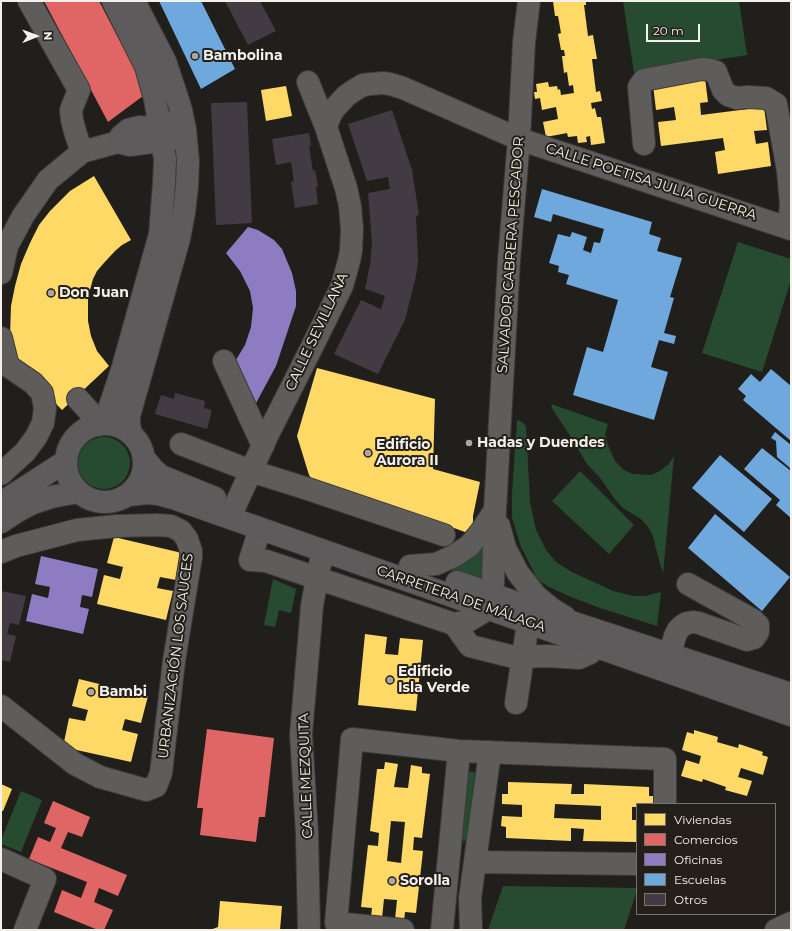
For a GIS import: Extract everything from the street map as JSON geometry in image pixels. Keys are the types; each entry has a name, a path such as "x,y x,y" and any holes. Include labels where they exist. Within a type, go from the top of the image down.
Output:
{"main road":[{"path":"113,1 146,67 161,80 181,110 188,160 187,186 179,239 129,416 131,433 140,445 144,458 141,479 138,485 128,495 116,501 103,503 90,500 78,492 69,478 66,461 68,448 76,436 87,428 99,424 119,426 131,433"},
{"path":"99,424 107,415 123,367 160,234 164,183 164,158 155,99 165,61 134,1"},
{"path":"125,139 139,119 148,98 161,80"},
{"path":"125,139 140,127 152,128 168,138 174,144 178,152 179,172 187,186"},
{"path":"125,139 152,158 164,183"},
{"name":"CARRETERA DE MÁLAGA","path":"144,458 152,469 161,476 235,506 410,566 489,601 528,623 791,715"},
{"path":"1,503 66,461"},
{"path":"1,522 33,503 51,497 78,492"},
{"name":"CARRETERA DE MÁLAGA","path":"128,495 147,493 158,494 176,499 464,600 489,601 574,623 791,694"}],"street":[{"path":"29,1 79,90 71,110 74,127 82,152"},
{"name":"SALVADOR CABRERA PESCADOR","path":"489,601 493,584 495,510 509,260 528,1"},
{"path":"644,144 639,86 644,80 702,69 710,70 716,72 723,90 728,95 737,98 766,98 776,104 788,171 791,204 790,228"},
{"name":"CALLE SEVILLANA","path":"235,506 342,286 351,251 352,229 350,206 346,188 326,127 308,82"},
{"name":"CALLE POETISA JULIA GUERRA","path":"326,127 334,109 349,94 364,86 383,83 403,88 518,139 790,228"},
{"path":"1,273 7,246 23,216 48,180 82,152 125,139"},
{"path":"1,338 5,364 33,383 42,393 45,408 43,423 36,436 25,452 1,474"},
{"path":"224,361 263,446"},
{"path":"78,399 99,424"},
{"path":"181,444 251,471 444,535"},
{"name":"SALVADOR CABRERA PESCADOR","path":"410,566 436,564 454,556 469,546 480,533 495,510"},
{"name":"SALVADOR CABRERA PESCADOR","path":"495,510 505,548 518,573 536,596 552,609 574,623"},
{"name":"URBANIZACIÓN LOS SAUCES","path":"1,552 16,546 77,530 117,526 156,525 171,526 181,531 187,539 191,551 174,661 160,773 156,786 146,790 100,777 75,764 1,706"},
{"path":"260,529 250,560 266,561 454,624 468,621 489,601"},
{"name":"CALLE MEZQUITA","path":"309,930 307,834 301,734 312,606 323,551"},
{"path":"670,654 678,630 687,623 699,623 747,640 754,638 758,632 758,625 756,622 688,584"},
{"path":"516,703 528,623"},
{"path":"454,624 470,646 514,657 549,656 579,658 590,654 594,646"},
{"path":"403,930 336,923 352,739 459,751 666,759 666,803"},
{"path":"442,930 459,751"},
{"path":"471,930 470,898 490,752"},
{"path":"1,858 46,879 25,930"},
{"path":"475,862 636,864"},
{"path":"776,930 791,923"}],"green space":[{"path":"623,1 739,1 747,55 634,73"},
{"path":"738,242 791,259 791,280 762,372 702,353"},
{"path":"551,404 608,424 605,434 615,461 624,470 633,474 651,475 668,465 674,456 663,574 653,536 649,528 641,519 623,508 601,479 587,464 553,410"},
{"path":"517,420 526,426 530,502 536,530 546,550 556,562 572,572 613,591 633,596 645,596 661,592 657,626 571,597 538,580 521,547 512,518 512,494"},
{"path":"99,437 109,437 123,444 130,458 130,468 123,482 109,489 99,489 89,485 82,478 78,468 78,458 82,448 89,441"},
{"path":"580,471 634,525 609,554 552,501"},
{"path":"483,536 484,579 476,579 442,567"},
{"path":"273,579 296,589 291,613 279,610 275,627 264,625"},
{"path":"465,771 475,772 467,841 457,840"},
{"path":"21,791 42,800 21,852 1,844 1,840"},
{"path":"503,886 636,888 636,893 624,930 488,930"}],"building: Viviendas":[{"path":"553,1 586,1 586,5 584,5 588,36 593,35 597,59 592,59 596,92 600,91 602,101 591,103 592,109 595,108 597,117 601,117 605,143 591,145 590,136 586,137 587,142 578,143 577,136 568,137 567,133 546,137 543,122 558,119 556,107 542,110 540,98 535,99 534,92 537,92 536,84 548,82 549,87 557,86 558,90 560,89 561,95 574,93 573,85 569,86 567,72 564,73 562,56 565,56 564,50 561,50 558,34 561,33 558,16 555,16"},
{"path":"705,78 708,102 700,103 701,115 764,107 767,130 754,131 756,144 768,142 771,166 718,174 715,152 725,150 723,138 661,146 658,122 676,120 674,107 656,110 653,85"},
{"path":"286,86 292,116 266,121 261,90"},
{"name":"Don Juan","path":"94,176 131,240 115,251 97,271 93,279 88,299 88,321 91,336 97,351 109,366 62,410 19,366 10,336 11,306 21,264 39,225 50,211 70,191"},
{"name":"Edificio Aurora II","path":"317,368 435,399 433,469 480,482 473,516 473,526 468,531 465,532 454,528 453,532 315,484 309,475 297,436"},
{"path":"114,537 182,553 176,580 160,577 157,588 173,591 166,620 97,604 104,575 120,579 123,567 107,563"},
{"name":"Edificio Isla Verde","path":"365,634 387,637 385,654 398,655 400,638 423,640 416,711 358,705"},
{"path":"79,679 148,696 141,723 125,719 122,730 138,734 131,762 63,747 69,718 85,721 88,710 72,706"},
{"path":"694,730 718,737 717,742 738,748 739,744 763,752 762,755 768,757 763,775 741,768 738,777 752,781 747,796 725,790 726,787 703,779 702,782 681,776 686,760 699,764 701,756 682,750 687,732 694,734"},
{"path":"385,762 398,764 394,787 408,788 411,765 422,767 422,773 430,774 422,838 414,837 413,850 423,851 416,913 405,912 404,921 395,920 397,900 384,899 382,918 371,917 372,908 361,907 368,845 378,846 379,833 370,831 377,769 384,769","holes":["391,821 405,822 401,863 387,861"]},
{"path":"508,782 572,784 571,794 584,794 584,784 649,787 649,796 656,796 656,803 636,803 636,807 632,807 632,820 636,820 636,842 583,841 584,829 571,828 571,841 506,838 506,827 501,826 502,816 522,817 522,805 502,804 502,794 508,794","holes":["555,804 601,806 601,820 554,818"]},
{"path":"1,784 12,789 3,811 1,811"},
{"path":"220,901 282,906 280,930 210,930 218,927"}],"building: Comercios":[{"path":"44,1 99,1 147,93 108,122"},
{"path":"207,729 274,738 265,817 259,817 256,842 200,835 203,808 197,808"},
{"path":"53,801 90,817 82,837 68,832 61,848 127,875 118,896 99,888 94,902 113,910 104,930 98,930 54,912 62,890 81,898 87,882 29,859 38,837 50,842 56,828 44,823"}],"building: Oficinas":[{"path":"248,227 258,230 274,240 282,249 292,273 296,291 296,306 276,366 255,405 234,363 245,345 251,327 253,308 250,291 240,271 226,253"},
{"path":"41,556 98,569 92,597 82,595 80,607 89,609 83,634 26,621 32,594 48,598 50,587 35,584"}],"building: Escuelas":[{"path":"159,1 201,1 235,69 201,89"},
{"path":"542,189 652,222 649,234 661,238 657,251 682,258 670,297 674,298 664,333 676,336 674,344 659,340 651,367 668,372 654,420 573,395 587,347 603,352 618,300 566,284 569,275 558,272 559,266 549,263 558,234 570,237 572,232 587,237 583,250 591,253 594,242 600,243 604,229 553,214 551,222 534,217"},
{"path":"771,369 791,386 791,441 743,400 746,396 738,389 751,374 760,382"},
{"path":"775,432 791,445 791,468 777,457 776,441 771,438"},
{"path":"762,448 791,471 791,518 776,505 780,500 744,469"},
{"path":"720,455 772,499 744,532 692,488"},
{"path":"715,514 790,577 762,611 688,548"}],"building: Otros":[{"path":"225,1 260,1 276,31 248,45"},
{"path":"247,102 252,223 216,225 211,103"},
{"path":"392,110 412,170 419,215 416,216 418,261 416,276 405,320 378,374 334,354 361,300 381,309 385,296 365,289 370,265 372,242 368,193 390,189 388,177 367,181 348,124"},
{"path":"309,133 311,146 309,147 313,171 315,170 318,186 316,187 318,204 295,208 291,182 294,181 291,162 276,165 272,139"},
{"path":"175,393 205,401 204,408 212,410 207,429 155,414 161,395 174,399"},
{"path":"1,591 26,596 19,625 10,623 7,634 16,636 10,662 1,660"}],"place":[{"name":"Bambolina","path":"195,56"},
{"name":"Don Juan","path":"51,293"},
{"name":"Hadas y Duendes","path":"469,443"},
{"name":"Edificio Aurora II","path":"368,453"},
{"name":"Edificio Isla Verde","path":"390,680"},
{"name":"Bambi","path":"91,692"},
{"name":"Sorolla","path":"392,881"}]}
